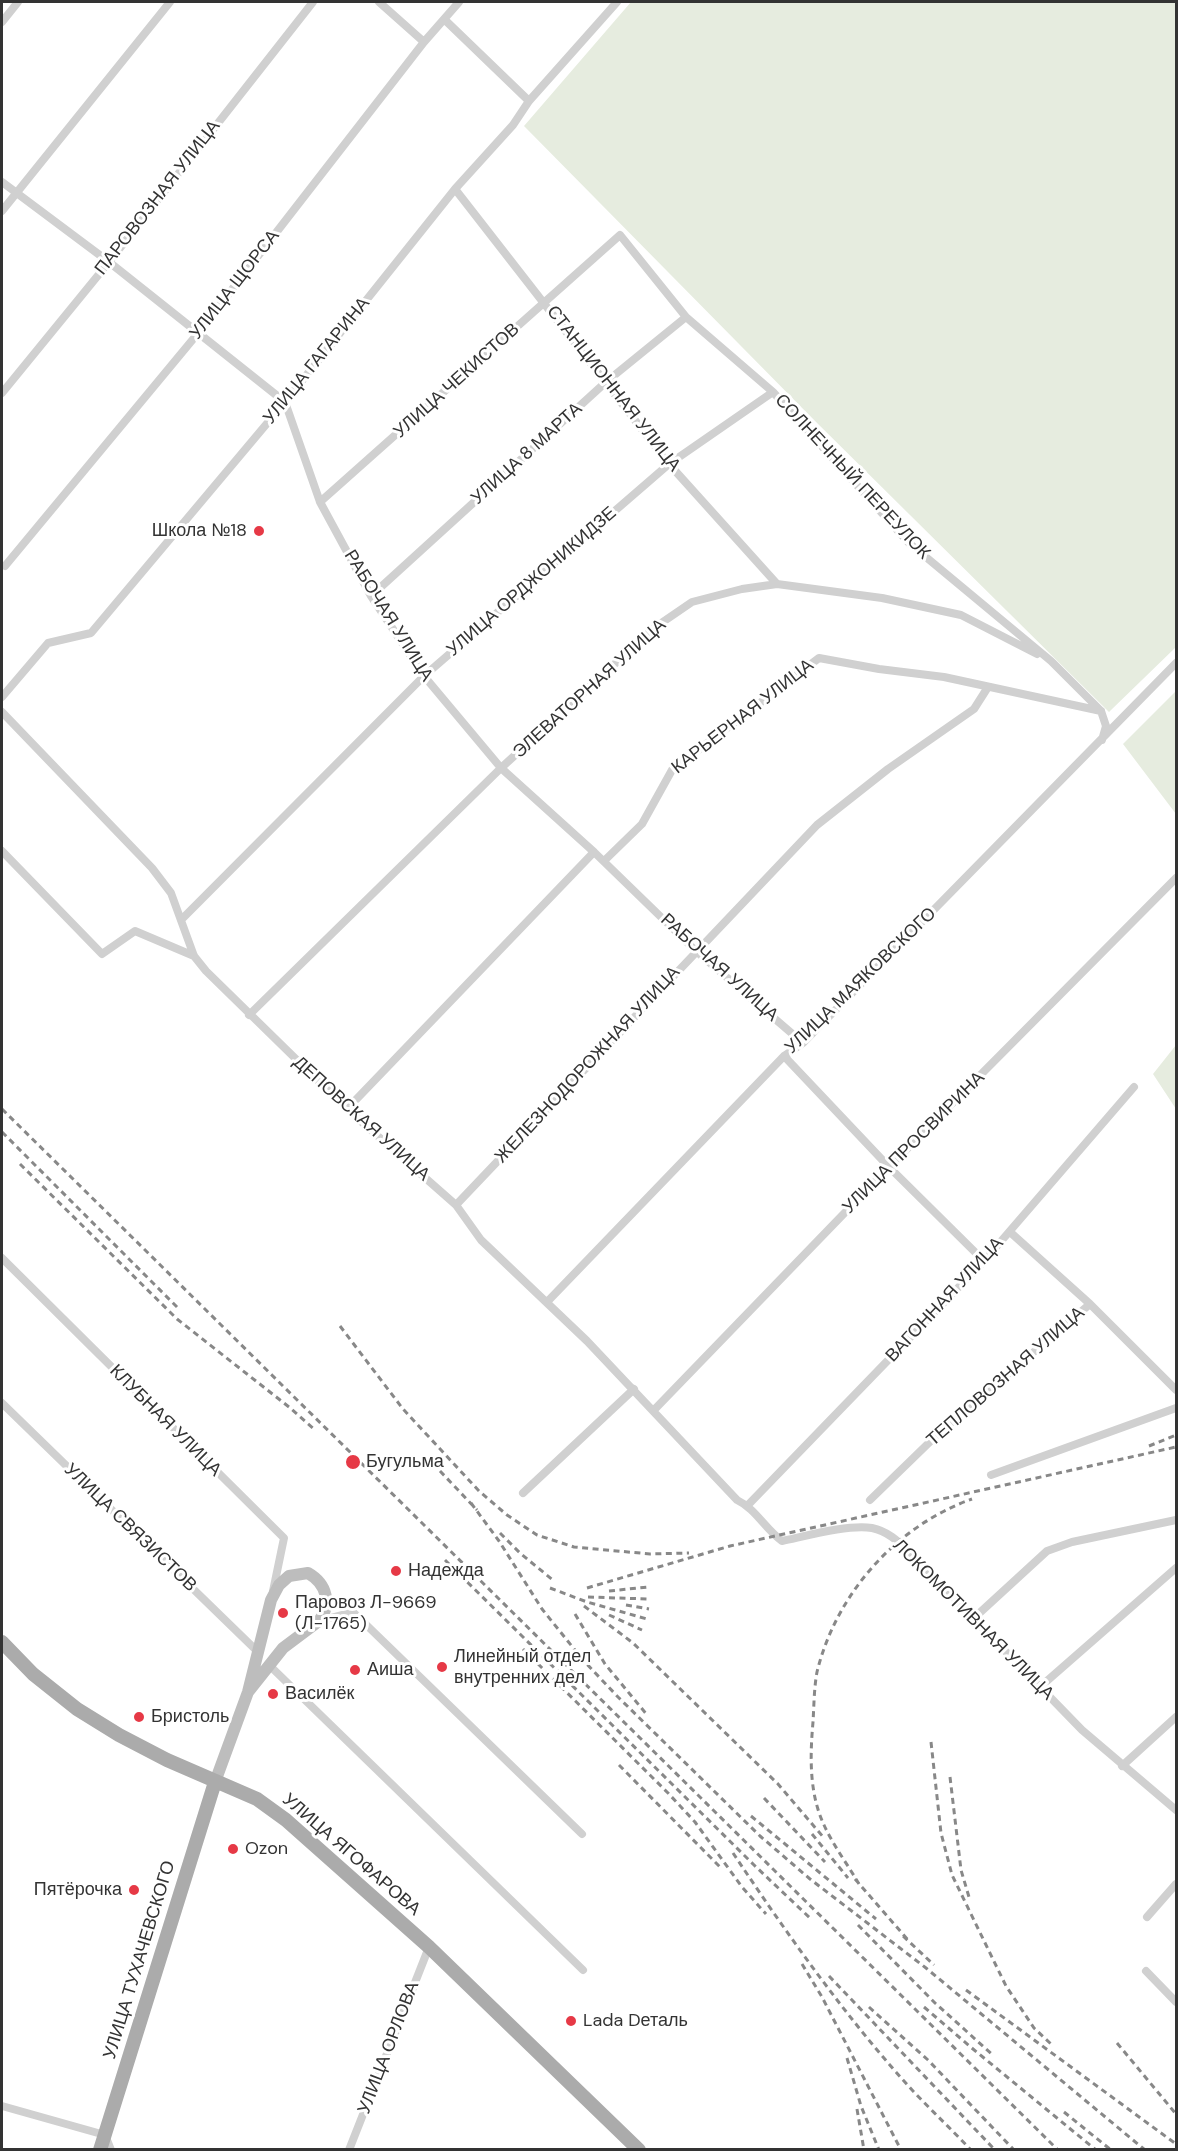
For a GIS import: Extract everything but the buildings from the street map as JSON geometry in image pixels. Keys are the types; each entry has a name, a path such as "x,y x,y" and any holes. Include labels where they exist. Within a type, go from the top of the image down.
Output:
{"main road":[{"name":"УЛИЦА ЯГОФАРОВА","path":"2,1643 33,1674 77,1709 119,1735 257,1800 286,1820 429,1947 639,2150"},
{"name":"УЛИЦА ТУХАЧЕВСКОГО","path":"100,2150 215,1782"}],"street":[{"path":"2,22 18,2"},
{"path":"2,211 170,2"},
{"name":"ПАРОВОЗНАЯ УЛИЦА","path":"2,393 109,262 313,2"},
{"path":"379,2 424,42"},
{"name":"УЛИЦА ЩОРСА","path":"5,566 199,332 424,42 459,2"},
{"name":"УЛИЦА ГАГАРИНА","path":"2,697 48,643 91,633 285,402 455,189 513,125 530,101 617,2"},
{"path":"445,20 530,101"},
{"path":"2,182 109,262 285,402"},
{"name":"СТАНЦИОННАЯ УЛИЦА","path":"455,189 669,464 777,584"},
{"name":"УЛИЦА ЧЕКИСТОВ","path":"320,502 620,235"},
{"name":"СОЛНЕЧНЫЙ ПЕРЕУЛОК","path":"620,235 686,317 773,392 909,543 1051,661 1101,711"},
{"name":"УЛИЦА 8 МАРТА","path":"371,596 606,382 686,317"},
{"name":"УЛИЦА ОРДЖОНИКИДЗЕ","path":"181,920 424,676 669,464 773,392"},
{"name":"РАБОЧАЯ УЛИЦА","path":"285,402 320,502 371,596 424,676 501,768 604,861 696,951 803,1043"},
{"name":"ЭЛЕВАТОРНАЯ УЛИЦА","path":"249,1015 501,768 654,628 692,602 777,584 882,598 961,615 1051,661"},
{"name":"КАРЬЕРНАЯ УЛИЦА","path":"604,861 642,824 672,770 819,658 879,669 944,677 1101,711"},
{"name":"УЛИЦА МАЯКОВСКОГО","path":"548,1301 784,1056 803,1043 1176,663"},
{"name":"ЖЕЛЕЗНОДОРОЖНАЯ УЛИЦА","path":"456,1205 817,825 888,768 974,709 988,687"},
{"path":"1101,711 1106,726 1102,740"},
{"name":"ДЕПОВСКАЯ УЛИЦА","path":"2,712 152,868 171,893 194,956 206,971 347,1109 456,1205 482,1240 548,1301 737,1500 748,1505"},
{"path":"2,851 102,954 135,932 194,956"},
{"path":"347,1109 594,852"},
{"name":"УЛИЦА ПРОСВИРИНА","path":"654,1410 889,1167 1176,878"},
{"path":"784,1056 889,1167 984,1261"},
{"name":"ВАГОННАЯ УЛИЦА","path":"748,1505 984,1261 1134,1087"},
{"name":"ТЕПЛОВОЗНАЯ УЛИЦА","path":"870,1500 939,1433 1090,1304 1010,1232"},
{"name":"КЛУБНАЯ УЛИЦА","path":"2,1258 284,1538 271,1600"},
{"path":"1090,1304 1176,1390"},
{"path":"523,1493 634,1389"},
{"name":"УЛИЦА СВЯЗИСТОВ","path":"2,1403 258,1652"},
{"path":"991,1475 1176,1408"},
{"name":"ЛОКОМОТИВНАЯ УЛИЦА","path":"748,1505 782,1541 856,1527 872,1528 884,1532 908,1551 1082,1730 1176,1810"},
{"path":"974,1618 1047,1551 1072,1542 1176,1520"},
{"path":"1040,1687 1176,1568"},
{"path":"215,1782 248,1692 271,1600 279,1585 289,1576 308,1573 319,1581 326,1595 325,1610 319,1621"},
{"path":"248,1692 284,1648 319,1621 353,1612 582,1834"},
{"path":"270,1665 583,1970"},
{"path":"1122,1766 1176,1717"},
{"path":"1147,1917 1176,1884"},
{"name":"УЛИЦА ОРЛОВА","path":"349,2150 429,1947"},
{"path":"1146,1971 1176,2002"},
{"path":"2,2106 105,2135 111,2150"}],"shaded area":[{"path":"631,2 1176,2 1176,647 1109,712 811,417 524,126"},
{"path":"1176,691 1176,814 1123,744"},
{"path":"1176,1045 1176,1109 1153,1074"}],"railway":[{"path":"2,1109 1058,2150"},
{"path":"2,1132 180,1310"},
{"path":"20,1164 177,1319 314,1429"},
{"path":"340,1326 403,1409 479,1491 507,1515 537,1535 574,1547 650,1554 689,1553"},
{"path":"1149,1446 1176,1435"},
{"path":"587,1588 730,1546 1176,1447"},
{"path":"440,1471 477,1510"},
{"path":"859,1884 828,1832 819,1813 813,1787 811,1748 817,1672 826,1643 839,1616 854,1590 873,1566 918,1526 972,1499"},
{"path":"471,1503 499,1541 542,1609 583,1660 760,1836 810,1879 926,1968 1145,2150"},
{"path":"500,1533 554,1581"},
{"path":"445,1560 811,1919"},
{"path":"609,1591 648,1587"},
{"path":"550,1588 587,1602 647,1619"},
{"path":"588,1597 649,1599"},
{"path":"626,1605 649,1609"},
{"path":"584,1606 633,1643 778,1784 824,1838"},
{"path":"575,1614 605,1664 648,1716"},
{"path":"609,1615 642,1630"},
{"path":"523,1649 695,1822 742,1887 766,1914"},
{"path":"931,1742 941,1833 952,1875 1006,1986 1034,2028 1051,2044"},
{"path":"619,1765 721,1868"},
{"path":"950,1777 961,1870 969,1897"},
{"path":"764,1798 825,1862"},
{"path":"751,1816 876,1919"},
{"path":"812,1834 848,1878"},
{"path":"733,1853 796,1945 865,2035 913,2091 971,2150"},
{"path":"855,1879 908,1940"},
{"path":"858,1925 935,2003 994,2056"},
{"path":"903,1936 934,1965"},
{"path":"802,1964 822,1997 901,2150"},
{"path":"829,1976 995,2150"},
{"path":"966,1990 1176,2144"},
{"path":"869,2007 928,2060 1014,2150"},
{"path":"924,2007 1096,2150"},
{"path":"1117,2043 1176,2114"},
{"path":"847,2058 861,2106 879,2150"},
{"path":"857,2109 864,2150"},
{"path":"1064,2112 1111,2150"}],"place":[{"name":"Школа №18","path":"259,531"},
{"name":"Бугульма","path":"353,1462"},
{"name":"Надежда","path":"396,1571"},
{"name":"Паровоз Л-9669 (Л-1765)","path":"283,1613"},
{"name":"Линейный отдел внутренних дел","path":"442,1667"},
{"name":"Аиша","path":"355,1670"},
{"name":"Василёк","path":"273,1694"},
{"name":"Бристоль","path":"139,1717"},
{"name":"Ozon","path":"233,1849"},
{"name":"Пятёрочка","path":"134,1890"},
{"name":"Lada Dеталь","path":"571,2021"}]}
